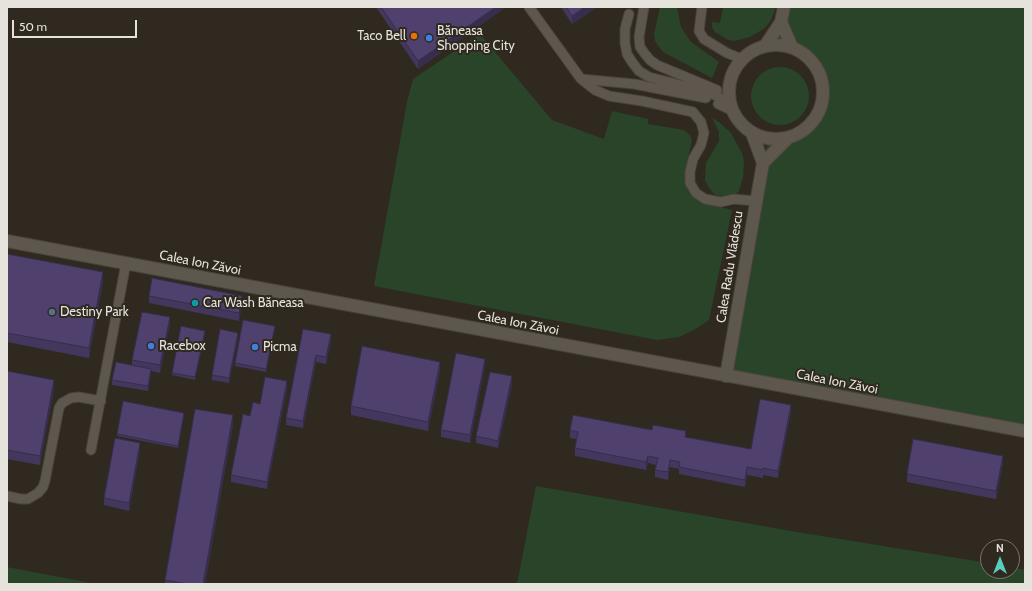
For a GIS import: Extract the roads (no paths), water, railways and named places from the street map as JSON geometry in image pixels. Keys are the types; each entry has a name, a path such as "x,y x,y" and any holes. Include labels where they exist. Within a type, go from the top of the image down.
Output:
{"street":[{"path":"765,46 781,22 784,7"},
{"path":"781,22 792,48"},
{"path":"752,133 763,163 787,139 803,131 813,121 821,105 823,97 821,78 817,69 806,56 792,48 774,45 752,50 734,69 729,81 729,102 736,119 743,127 752,133 768,139 787,139"},
{"name":"Calea Radu Vlădescu","path":"726,376 755,201 763,163"},
{"name":"Calea Ion Zăvoi","path":"7,241 1025,431"}],"lane":[{"path":"529,7 581,79 595,90 609,96 642,100 693,112 701,122 704,133 701,145 693,159 690,172 690,183 696,193 705,200 721,202 734,200 755,201"},
{"path":"644,7 639,42 642,50 650,60 729,102"},
{"path":"702,7 699,30 704,39 727,53 742,59"},
{"path":"628,14 625,29 627,54 640,70 649,77 710,93 729,102"},
{"path":"581,79 634,84 729,102"},
{"path":"91,450 126,263"},
{"path":"7,496 28,499 38,493 43,487 59,408 62,403 66,399 78,397 101,401"}],"place":[{"name":"Taco Bell","path":"414,36"},
{"name":"Băneasa Shopping City","path":"429,38"},
{"name":"Car Wash Băneasa","path":"195,303"},
{"name":"Destiny Park","path":"52,312"},
{"name":"Racebox","path":"151,346"},
{"name":"Picma","path":"255,347"}]}
